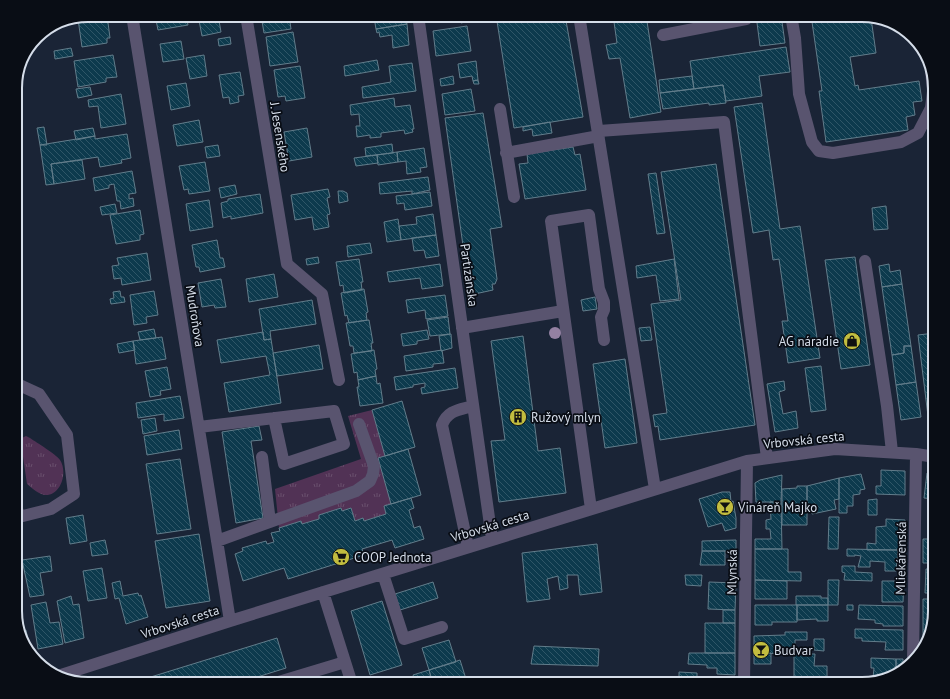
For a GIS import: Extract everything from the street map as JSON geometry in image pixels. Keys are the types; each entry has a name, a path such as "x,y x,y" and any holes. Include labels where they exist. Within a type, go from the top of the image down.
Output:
{"street":[{"name":"Mudroňova","path":"133,22 230,621"},
{"name":"J. Jesenského","path":"247,22 287,264 322,294 339,380"},
{"name":"Partizánska","path":"419,22 492,539"},
{"path":"580,22 655,489"},
{"path":"663,35 730,22"},
{"path":"792,22 795,38 799,94 812,142 819,151 833,153 901,142 918,133 928,114"},
{"path":"500,109 514,196"},
{"path":"506,153 599,133 724,122 767,458"},
{"path":"591,509 551,221 589,215 599,289 604,302 604,310 601,318 604,340"},
{"path":"865,260 887,406 892,452"},
{"path":"462,328 563,311"},
{"path":"22,386 39,394 67,435 74,494 51,509 22,516"},
{"path":"468,547 442,426 445,418 451,413 473,406"},
{"path":"199,427 274,418 334,411 344,444 284,464 274,418"},
{"path":"217,541 356,491 370,482 374,466 359,424"},
{"name":"Vrbovská cesta","path":"65,674 322,592 747,461 835,449 892,452 928,456"},
{"name":"Mliekárenská","path":"913,652 916,454"},
{"path":"262,457 270,522"},
{"name":"Mlynská","path":"744,677 747,461"},
{"path":"383,574 404,639 442,627"},
{"path":"322,592 350,677"},
{"path":"295,677 345,662"}],"green space":[{"path":"372,410 385,456 391,504 384,506 386,514 364,521 363,518 355,521 351,508 342,511 341,508 319,515 319,519 302,524 301,521 279,528 275,489 361,459 348,416"},
{"path":"26,436 30,438 60,460 63,471 62,482 56,491 51,494 41,494 27,484 22,450 22,438"}],"building":[{"path":"108,22 110,38 107,38 107,43 82,47 79,23"},
{"path":"156,22 187,22 188,25 158,30"},
{"path":"199,22 219,22 221,32 202,36"},
{"path":"262,22 290,22 291,29 264,33"},
{"path":"375,22 407,22 407,24 376,29"},
{"path":"497,22 566,22 583,117 514,128"},
{"path":"614,22 647,22 661,112 630,118 620,58 609,59 606,45 617,43"},
{"path":"757,22 782,22 785,43 760,46"},
{"path":"812,22 872,23 876,53 850,57 855,86 858,85 859,90 919,81 922,101 913,102 915,115 906,117 908,130 826,142 819,91 822,91"},
{"path":"407,24 409,45 393,48 392,35 380,37 379,32 377,33 376,29"},
{"path":"467,26 471,51 436,56 433,31"},
{"path":"293,32 298,62 270,66 266,37"},
{"path":"230,37 231,44 219,46 218,39"},
{"path":"181,41 184,59 163,62 160,44"},
{"path":"786,47 790,72 759,76 762,96 726,101 723,85 694,89 690,61"},
{"path":"71,48 73,56 55,59 54,51"},
{"path":"113,55 117,77 106,78 106,82 78,87 74,61"},
{"path":"204,55 207,76 190,79 186,58"},
{"path":"377,60 379,70 345,76 344,66"},
{"path":"476,61 478,80 473,81 472,76 460,78 458,64"},
{"path":"412,63 416,91 363,98 362,87 391,82 389,66"},
{"path":"300,66 305,98 286,101 285,96 278,97 274,70"},
{"path":"240,72 244,95 238,96 239,102 230,104 229,97 223,98 219,75"},
{"path":"453,76 454,84 441,86 440,79"},
{"path":"692,76 694,89 660,93 659,80"},
{"path":"478,80 479,84 474,84 473,81"},
{"path":"186,83 190,106 171,110 167,86"},
{"path":"723,85 726,103 709,105 709,103 663,109 660,93"},
{"path":"90,87 92,95 78,98 76,89"},
{"path":"471,89 475,111 445,115 442,94"},
{"path":"121,94 126,124 101,128 98,106 89,107 88,100"},
{"path":"394,98 395,107 410,105 414,129 412,129 413,132 405,134 404,130 381,133 381,137 370,138 370,135 357,137 356,126 360,126 359,114 351,115 350,105"},
{"path":"762,103 780,229 800,226 820,358 788,363 782,321 788,321 779,259 773,260 769,230 753,233 734,107"},
{"path":"483,113 502,227 490,229 497,279 495,284 492,284 493,290 470,295 445,118"},
{"path":"199,120 203,142 177,146 173,125"},
{"path":"550,122 552,133 533,136 532,129 523,131 523,127"},
{"path":"44,127 47,145 40,145 37,128"},
{"path":"93,128 95,136 76,140 74,131"},
{"path":"307,128 312,157 289,161 284,132"},
{"path":"127,134 131,158 121,160 122,163 100,167 98,157 51,164 54,184 46,185 40,145 95,136 95,139"},
{"path":"392,144 393,153 366,156 365,148"},
{"path":"218,145 220,156 207,158 205,147"},
{"path":"573,147 575,155 580,154 586,190 525,199 519,164 528,163 527,154"},
{"path":"424,148 427,167 420,168 421,172 407,174 406,161 398,162 397,152"},
{"path":"397,152 398,162 378,165 377,155"},
{"path":"377,155 378,163 356,166 354,158"},
{"path":"82,160 85,179 54,184 51,164"},
{"path":"205,162 210,191 189,194 188,189 184,190 179,166"},
{"path":"716,164 755,425 660,440 658,426 655,427 653,415 667,413 651,304 681,300 661,172"},
{"path":"132,171 136,193 129,194 129,199 133,198 134,206 121,209 120,201 117,201 114,184 109,185 109,188 95,191 93,178"},
{"path":"656,173 665,233 657,234 648,174"},
{"path":"428,177 430,190 412,194 412,191 380,194 379,183"},
{"path":"235,185 237,194 221,198 219,188"},
{"path":"328,189 330,197 327,198 330,214 327,215 329,227 314,230 312,217 295,220 291,195"},
{"path":"338,191 347,193 348,201 339,203"},
{"path":"430,192 432,206 405,210 404,203 397,204 396,196"},
{"path":"260,194 263,213 231,219 231,216 223,218 221,203 228,201 228,199"},
{"path":"209,200 213,227 190,231 186,204"},
{"path":"115,204 117,213 102,215 100,207"},
{"path":"886,206 888,229 874,230 872,208"},
{"path":"140,210 144,234 140,235 140,240 116,244 110,215"},
{"path":"433,214 436,235 401,240 399,226 417,224 416,217"},
{"path":"398,219 401,240 387,242 384,222"},
{"path":"436,235 439,256 426,258 424,250 414,251 412,238"},
{"path":"217,240 220,258 223,258 225,267 200,272 199,267 196,267 192,245"},
{"path":"370,243 372,253 348,257 347,246"},
{"path":"147,253 151,280 122,285 121,278 114,279 112,266 119,265 117,258"},
{"path":"318,257 319,263 307,265 306,259"},
{"path":"855,257 870,365 841,369 825,260"},
{"path":"359,259 363,282 361,282 362,290 344,293 343,285 340,286 336,262"},
{"path":"674,259 679,299 660,301 656,275 637,278 636,266"},
{"path":"440,264 443,286 422,289 420,278 389,282 387,272"},
{"path":"889,264 890,272 900,270 902,284 882,287 879,266"},
{"path":"274,274 278,297 249,302 246,279"},
{"path":"221,279 226,307 215,308 214,305 202,307 198,283"},
{"path":"902,284 911,346 904,346 904,353 892,355 882,287"},
{"path":"364,289 368,312 366,313 367,320 349,323 347,315 345,316 341,293"},
{"path":"120,291 121,297 124,297 125,302 111,304 110,299 114,298 113,292"},
{"path":"154,291 158,315 146,317 147,323 134,325 130,295"},
{"path":"445,295 448,316 426,319 425,310 408,313 406,300"},
{"path":"595,297 597,309 583,311 581,300"},
{"path":"312,300 316,324 270,331 271,339 264,340 259,309"},
{"path":"448,317 450,334 430,336 427,320"},
{"path":"369,320 373,343 371,343 372,351 354,353 353,346 350,346 346,323"},
{"path":"650,327 652,340 641,341 639,328"},
{"path":"154,329 156,338 140,340 138,332"},
{"path":"427,330 429,339 417,341 417,344 403,346 401,334"},
{"path":"263,332 264,340 271,339 281,403 229,412 224,383 270,375 266,356 221,363 217,340"},
{"path":"451,334 452,348 441,351 439,336"},
{"path":"928,334 928,416 918,335"},
{"name":"Ružový mlyn","path":"523,336 538,451 560,448 566,493 499,502 491,441 505,440 491,341"},
{"path":"162,337 166,359 136,364 133,341"},
{"path":"133,341 135,350 119,353 117,344"},
{"path":"319,345 323,369 277,376 273,353"},
{"path":"904,346 911,346 916,382 896,385 892,355 904,353"},
{"path":"374,350 377,369 375,370 376,376 358,380 357,372 354,373 351,354"},
{"path":"442,350 444,363 433,364 433,367 406,371 404,356"},
{"path":"625,359 637,443 605,448 593,364"},
{"path":"821,366 826,410 811,412 805,368"},
{"path":"167,367 171,389 160,391 161,395 150,397 145,371"},
{"path":"455,368 458,388 422,394 421,388 425,387 425,383 396,390 394,377"},
{"path":"376,376 377,384 380,383 383,403 360,406 357,387 359,387 358,380"},
{"path":"784,381 785,390 779,392 783,414 796,411 798,428 775,432 767,384"},
{"path":"916,382 921,417 901,420 896,385"},
{"path":"180,396 184,418 164,421 164,414 138,418 136,403"},
{"path":"402,401 415,447 385,456 372,410"},
{"path":"155,418 157,431 143,434 141,420"},
{"path":"259,426 262,440 251,441 263,518 236,523 222,432"},
{"path":"179,430 182,449 147,455 144,436"},
{"path":"408,449 421,495 391,504 378,458"},
{"path":"180,459 191,529 157,534 146,464"},
{"path":"881,470 905,471 905,495 876,494 876,486 881,486"},
{"path":"927,473 928,473 928,498 924,498"},
{"path":"861,474 865,489 860,490 860,494 853,495 853,506 847,506 847,513 839,513 839,478"},
{"path":"782,475 781,502 756,502 755,483 760,480"},
{"path":"839,478 839,499 834,500 836,509 812,514 810,505 807,506 807,486"},
{"path":"797,486 807,486 807,525 782,525 782,489 797,488"},
{"path":"722,492 730,492 731,502 733,501 736,518 736,528 725,531 722,523 708,527 699,499"},
{"path":"411,498 414,508 409,510 414,528 420,526 424,539 395,548 392,540 362,549 364,555 288,579 284,568 243,581 235,554 243,551 242,548 266,541 267,544 274,542 271,533 280,531 279,528 301,521 302,524 319,519 319,515 341,508 342,511 351,508 355,521 363,518 364,521 386,514 384,506"},
{"path":"877,499 877,515 868,515 868,500"},
{"path":"770,502 781,502 782,549 755,549 755,539 771,539 770,529 766,529 766,520 771,519"},
{"path":"83,515 87,541 70,544 66,518"},
{"path":"829,517 839,517 838,549 828,549"},
{"path":"886,519 905,520 904,550 867,550 867,543 876,544 876,527 886,526"},
{"path":"199,534 210,601 166,608 155,541"},
{"path":"923,539 928,539 928,563 923,563"},
{"path":"105,540 108,554 92,556 90,543"},
{"path":"736,540 736,551 702,551 702,541"},
{"path":"597,544 602,592 580,595 578,575 567,575 568,588 560,590 558,576 547,579 550,599 527,602 522,553"},
{"path":"755,549 788,549 788,572 801,572 801,581 755,580"},
{"path":"847,549 898,550 896,571 885,571 885,562 870,561 870,567 858,567 861,556 847,556"},
{"path":"702,551 725,551 725,565 700,565"},
{"path":"50,556 52,571 40,573 44,595 30,597 22,560"},
{"path":"842,566 855,566 855,572 872,573 872,581 844,580 845,573 842,572"},
{"path":"102,568 107,598 88,601 83,571"},
{"path":"926,569 928,569 928,593 925,593"},
{"path":"685,575 702,575 701,586 686,585"},
{"path":"755,580 787,581 787,599 755,599"},
{"path":"828,580 839,580 838,605 828,605"},
{"path":"120,581 123,596 138,593 139,596 141,595 148,617 126,624 119,598 115,599 112,583"},
{"path":"882,581 904,581 903,602 882,602"},
{"path":"433,582 438,598 400,610 395,594"},
{"path":"709,582 736,583 735,610 708,609"},
{"path":"71,596 73,605 79,604 84,638 65,643 57,601"},
{"path":"796,596 821,596 821,598 828,598 828,605 796,605"},
{"path":"923,599 928,599 927,624 923,636"},
{"path":"382,601 402,665 370,675 351,611"},
{"path":"46,602 50,623 59,622 63,644 38,649 31,605"},
{"path":"755,605 797,605 797,622 772,622 772,625 755,625"},
{"path":"797,605 828,605 828,621 817,621 817,619 797,620"},
{"path":"847,605 853,605 853,610 847,610"},
{"path":"859,605 903,606 903,626 883,626 883,624 875,623 875,620 858,619"},
{"path":"723,610 735,610 735,623 723,623"},
{"path":"705,623 735,623 735,653 705,653"},
{"path":"855,629 903,630 903,650 885,650 886,642 862,641 862,638 855,638"},
{"path":"785,632 807,632 807,640 795,640 795,654 754,653 754,636 785,635"},
{"path":"277,638 286,668 257,677 151,677"},
{"path":"814,639 824,639 824,651 814,650"},
{"path":"449,640 456,662 429,670 422,648"},
{"path":"534,646 599,649 598,666 531,664"},
{"path":"689,653 735,653 735,675 717,674 717,668 707,668 707,665 688,664"},
{"path":"754,653 771,653 771,664 754,664"},
{"path":"794,654 815,654 814,666 827,666 827,677 794,677"},
{"path":"871,658 896,659 896,668 884,674 873,676 874,668 871,668"},
{"path":"896,659 903,659 903,663 896,668"},
{"path":"460,660 465,677 431,677 429,670"},
{"path":"429,670 431,677 414,677 413,675"},
{"path":"679,672 697,673 697,677 679,677"}],"place":[{"name":"AG náradie","path":"852,341"},
{"name":"Ružový mlyn","path":"518,417"},
{"name":"Vináreň Majko","path":"725,507"},
{"name":"COOP Jednota","path":"341,557"},
{"name":"Budvar","path":"761,650"}]}
